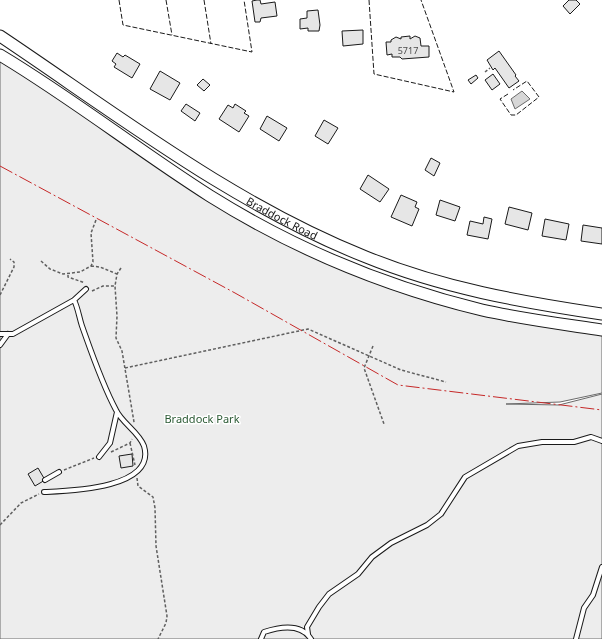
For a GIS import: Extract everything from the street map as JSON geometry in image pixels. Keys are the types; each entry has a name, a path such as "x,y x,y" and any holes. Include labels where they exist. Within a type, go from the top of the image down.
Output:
{"main road":[{"name":"Braddock Road","path":"0,36 237,194 304,230 367,258 439,282 508,299 602,314"},
{"name":"Braddock Road","path":"0,55 211,196 301,246 373,276 438,298 483,310 534,320 602,330"}],"lane":[{"path":"0,334 13,334 74,300 87,287"},
{"path":"44,492 99,488 122,480 139,469 145,456 144,445 135,432 117,412 74,300"},
{"path":"0,345 8,334"},
{"path":"99,457 110,443 117,412"},
{"path":"311,639 308,634 307,627 329,594 358,574 372,557 391,543 427,525 440,514 465,477 518,446 542,442 574,442 591,437 602,440"},
{"path":"45,480 59,472"},
{"path":"576,639 579,633 584,608 593,595 602,567"},
{"path":"260,639 264,632 278,627 294,627 308,634"}],"path":[{"path":"485,72 490,68"},
{"path":"91,266 93,262 91,233 96,220"},
{"path":"0,295 14,266 14,262 10,259"},
{"path":"41,261 50,269 68,274 80,272 91,266 100,267 117,274"},
{"path":"121,268 117,274 115,286 118,332 116,338 120,344 133,413 135,432 130,443 138,486 153,497 155,508 156,546 167,616 166,623 158,639"},
{"path":"68,274 68,277 87,287"},
{"path":"89,293 104,286 115,286"},
{"path":"125,368 308,329 408,373 446,382"},
{"path":"373,346 364,368 384,424"},
{"path":"59,472 99,457 130,443"},
{"path":"0,525 21,503 44,492"}],"shaded area":[{"name":"Braddock Park","path":"0,57 253,220 373,276 438,298 602,330 602,393 560,402 506,404 559,405 602,394 602,639 0,639"},
{"path":"522,91 530,99 515,109 511,99"}],"building":[{"path":"260,0 261,4 275,2 277,16 261,18 260,22 255,22 252,1"},
{"path":"569,0 576,0 580,4 570,14 563,6"},
{"path":"318,10 320,25 319,31 308,31 308,28 300,29 300,19 307,18 307,11"},
{"path":"363,30 363,44 343,46 342,31"},
{"path":"410,36 410,39 415,36 420,38 421,46 429,46 429,57 402,59 400,57 392,57 392,54 387,55 386,42 391,42 391,40 396,37 401,39 401,37"},
{"path":"499,51 519,81 509,88 495,68 493,70 487,60"},
{"path":"117,53 123,57 125,55 140,64 132,78 114,67 116,64 112,61"},
{"path":"160,71 180,83 170,100 150,89"},
{"path":"493,74 500,84 492,90 485,80"},
{"path":"476,75 478,78 471,84 468,80"},
{"path":"203,79 210,85 204,91 197,85"},
{"path":"186,104 200,113 195,121 181,111"},
{"path":"235,104 246,111 244,113 249,116 239,132 219,119 228,105 233,108"},
{"path":"267,116 287,128 279,141 260,129"},
{"path":"324,120 338,128 328,144 315,136"},
{"path":"431,158 440,163 434,176 425,170"},
{"path":"368,175 389,189 380,202 360,189"},
{"path":"401,195 417,202 415,207 419,209 412,226 391,217"},
{"path":"440,200 460,207 455,221 436,215"},
{"path":"509,207 532,213 528,230 505,224"},
{"path":"484,217 492,219 488,239 467,235 470,221 483,224"},
{"path":"545,219 569,224 566,240 542,236"},
{"path":"583,225 602,228 602,244 581,241"},
{"path":"132,454 133,466 121,468 119,456"},
{"path":"38,468 45,480 35,486 28,474"}],"fence":[{"path":"119,0 123,25 252,52 244,0"},
{"path":"166,0 172,35"},
{"path":"204,0 211,44"},
{"path":"369,0 374,74 454,92 421,0"},
{"path":"508,94 500,99 511,115 516,115 539,97 527,81 513,90"}],"power":[{"path":"0,166 235,293 398,385 602,410"}]}
